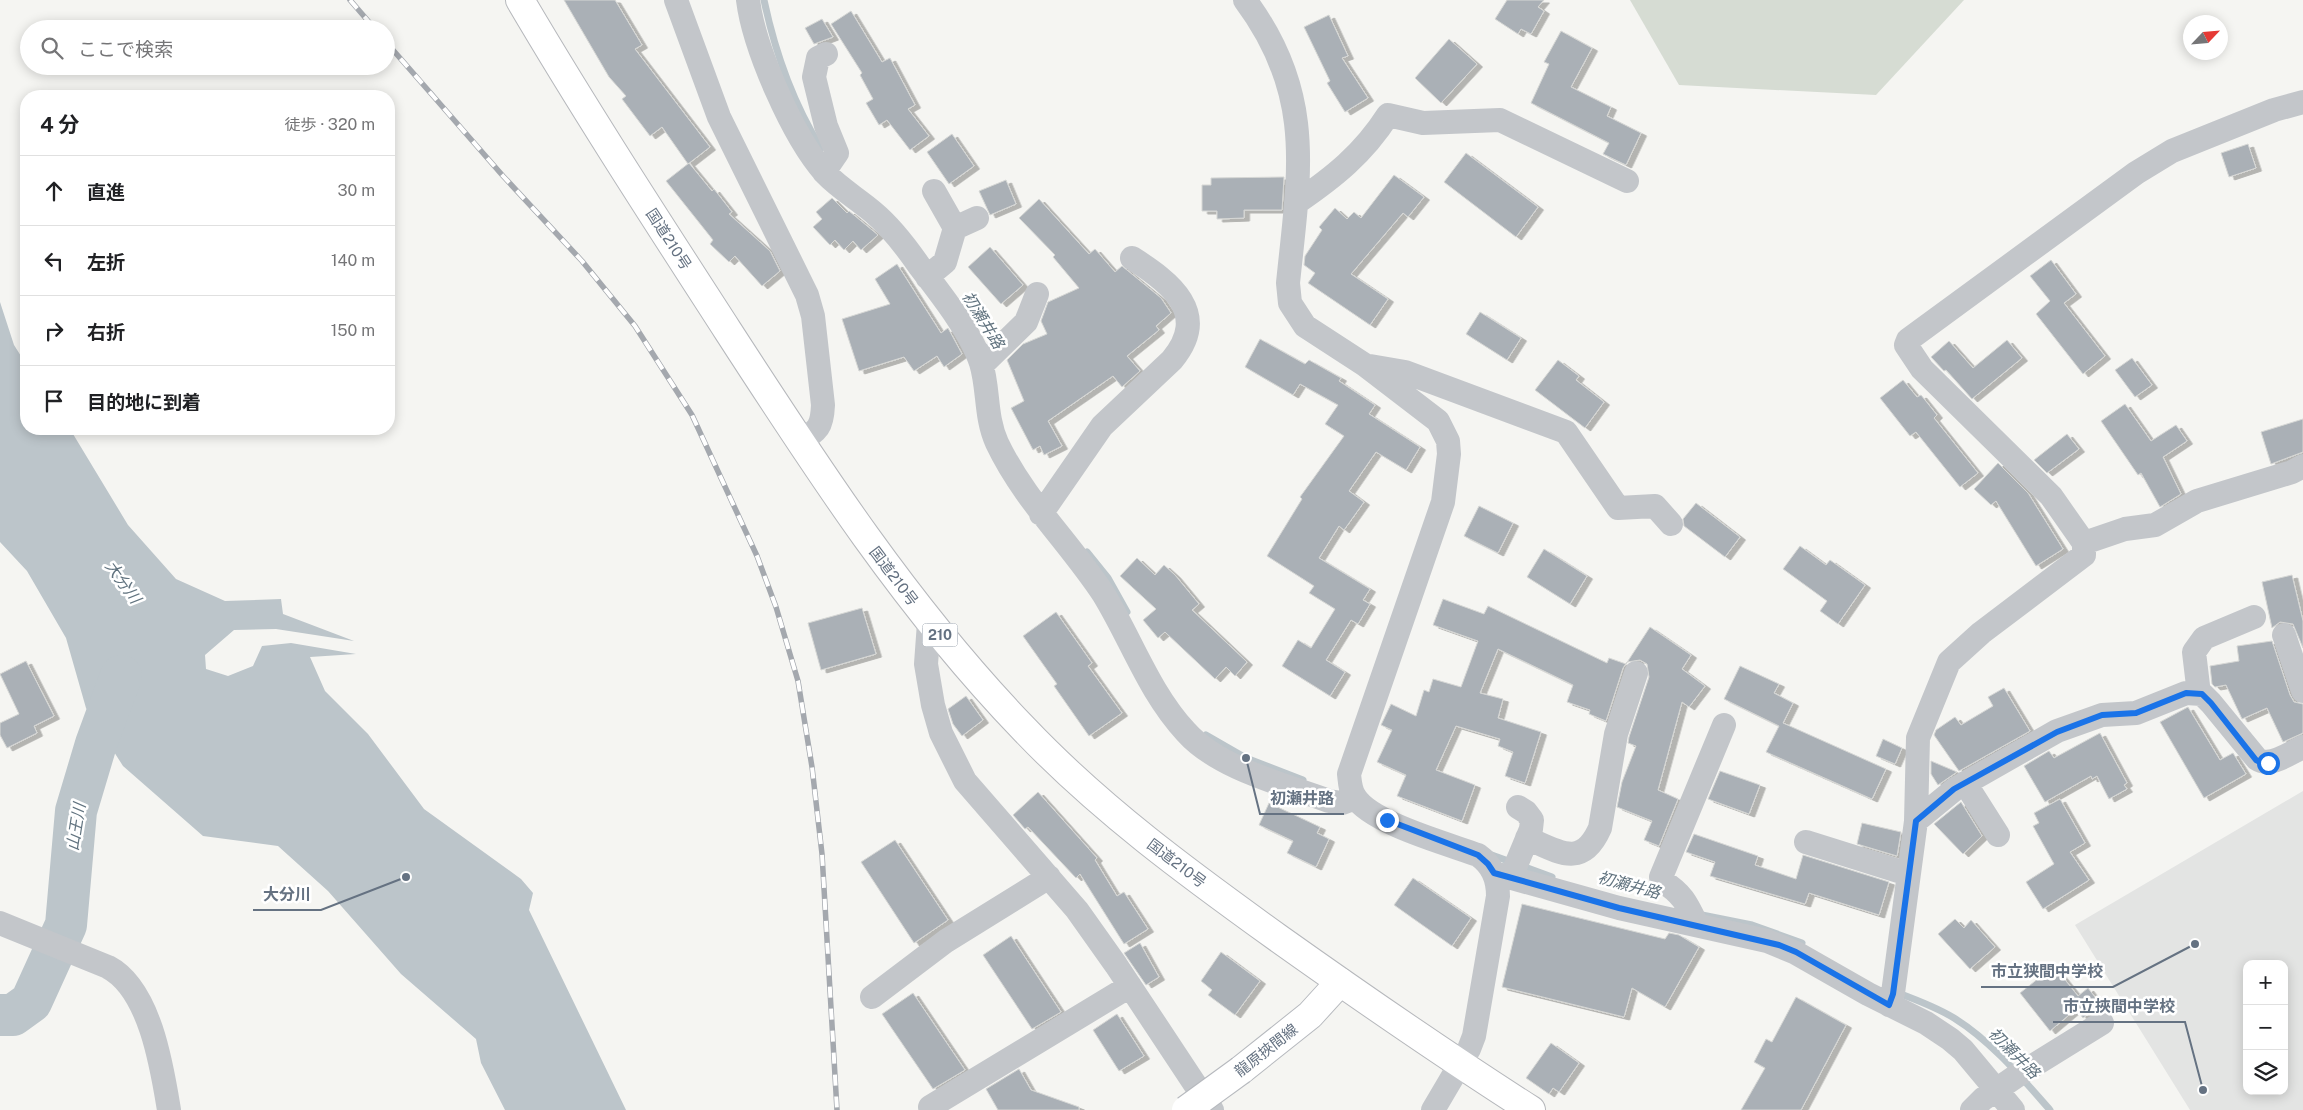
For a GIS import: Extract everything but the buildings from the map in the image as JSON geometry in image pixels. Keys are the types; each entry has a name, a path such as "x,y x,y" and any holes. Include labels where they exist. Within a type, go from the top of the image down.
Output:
{"main road":[{"name":"国道210号","path":"520,0 594,123 799,442 872,547 930,623 1026,731 1094,796 1164,854 1340,982 1531,1110"},
{"name":"龍原挾間線","path":"1186,1110 1241,1070 1310,1015 1340,982"}],"street":[{"path":"676,0 719,117 807,295 813,316 823,412 821,426 799,442"},
{"path":"748,0 752,25 760,48 779,93 806,146 824,172 875,214 927,277 973,343 982,365 988,412 993,433 1017,480 1103,594 1169,713 1197,744 1231,763 1329,801 1342,803 1355,798"},
{"path":"1245,0 1275,48 1291,92 1295,110 1299,151 1288,283 1290,303 1305,326 1365,365 1438,421 1448,442 1449,454 1446,487 1438,518 1352,763 1350,783 1355,798 1376,815 1478,855 1502,875 1619,908 1779,945 1796,952 1889,1005 1926,1023 1950,1039 1972,1061 2013,1110"},
{"path":"824,172 837,153 826,126 814,77 818,58 826,54"},
{"path":"1889,1005 1893,994 1916,821 1918,738 1948,662 1981,634 2084,555 2084,543 2052,496 1922,369 1908,350 1906,345 1908,340 2136,174 2172,151 2274,110 2303,102"},
{"path":"1296,203 1333,178 1372,140 1388,115 1423,123 1500,120 1627,180"},
{"path":"927,277 945,262 955,228 934,191"},
{"path":"955,228 977,218"},
{"path":"1041,514 1102,426 1172,360 1182,348 1186,339 1186,315 1180,298 1165,280 1132,258"},
{"path":"982,365 1026,322 1037,294"},
{"path":"1365,365 1405,372 1566,432 1618,508 1655,506 1671,524"},
{"path":"2084,543 2126,529 2155,525 2197,501 2292,472 2303,466"},
{"path":"2199,694 2194,652 2198,644 2204,638 2254,617"},
{"path":"930,623 926,648 927,674 936,716 945,742 969,788 1077,910 1212,1110"},
{"path":"2284,635 2303,691"},
{"path":"1527,838 1560,853 1571,855 1583,851 1594,840 1600,828 1616,734 1636,673"},
{"path":"1916,821 1965,783 2057,732 2102,715 2136,713 2186,693 2199,694 2211,703 2256,760 2262,763 2268,763 2303,747"},
{"path":"1697,925 1686,901 1677,890 1662,882 1661,877 1724,725"},
{"path":"1965,783 1998,835"},
{"path":"1433,1110 1469,1049 1478,1020 1502,875 1527,838 1532,820 1526,812 1518,807"},
{"path":"1806,842 1908,874"},
{"path":"872,997 946,941 1049,877"},
{"path":"0,923 116,971 132,988 142,1004 160,1061 169,1110"},
{"path":"930,1107 1130,986"},
{"path":"1972,1110 1995,1090 2102,1023"}],"shaded area":[{"path":"1630,0 1964,0 1876,95 1679,85"},
{"path":"2303,791 2303,1110 2190,1110 2075,925"}],"water":[{"path":"0,302 14,345 20,354 20,435 74,435 128,525 176,579 225,601 281,599 283,614 354,641 276,629 234,630 205,655 206,669 228,676 253,666 262,646 291,643 356,654 310,657 325,691 368,734 424,809 521,879 533,893 529,910 626,1110 505,1110 481,1063 476,1039 401,974 328,891 278,846 203,836 123,766 86,708 66,638 27,571 0,542"}],"waterway":[{"name":"初瀬井路","path":"764,0 779,58 786,77 802,113 821,148"},
{"name":"初瀬井路","path":"1087,552 1108,578 1127,612"},
{"name":"山王川","path":"0,1015 13,1015 31,1002 66,925 76,811 96,744 121,676"},
{"name":"初瀬井路","path":"1206,735 1246,758 1303,780"},
{"name":"初瀬井路","path":"1489,854 1552,877"},
{"name":"初瀬井路","path":"1697,914 1752,925 1802,943"},
{"name":"初瀬井路","path":"1898,993 1940,1010 1981,1037 2005,1060 2050,1110"}],"railway":[{"path":"350,0 367,20"},
{"path":"395,52 503,176 582,261 635,326 692,415 757,556 776,607 798,681 812,767 822,854 837,1110"}],"place":[{"name":"初瀬井路","path":"1246,758"},
{"name":"大分川","path":"406,877"},
{"name":"市立狭間中学校","path":"2195,944"},
{"name":"市立挾間中学校","path":"2203,1090"}],"route":[{"path":"1387,820 1478,855 1494,873 1619,908 1779,945 1796,952 1889,1005 1893,994 1916,821 1954,789 2006,758 2083,721 2102,715 2136,713 2186,693 2202,694 2256,760 2268,763"}]}
